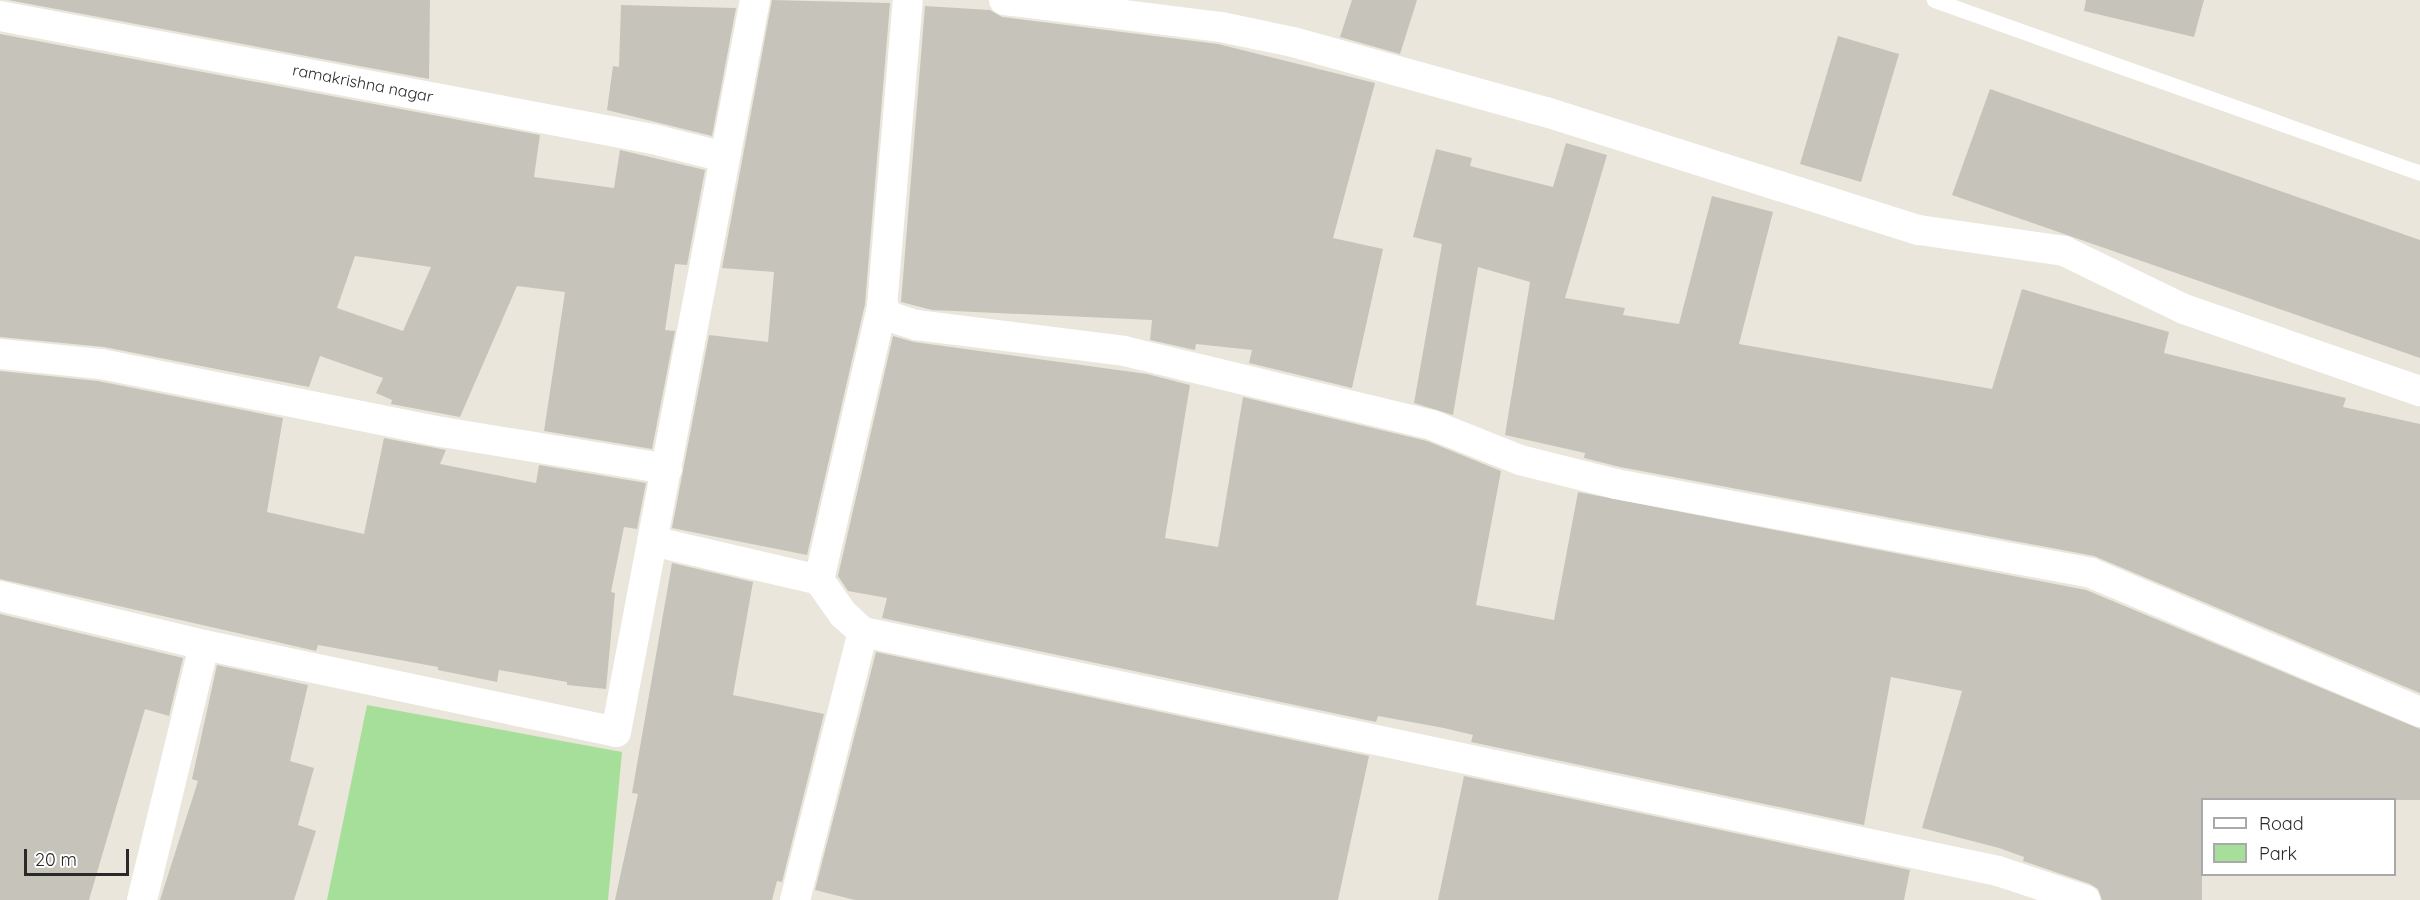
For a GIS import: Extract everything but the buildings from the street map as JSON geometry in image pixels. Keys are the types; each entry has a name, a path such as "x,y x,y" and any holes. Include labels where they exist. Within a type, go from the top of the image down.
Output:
{"street":[{"path":"0,596 204,645 616,732 755,0"},
{"path":"819,580 882,307 908,0"},
{"path":"1004,0 1221,27 1293,42 1546,112 1919,230 2064,251 2184,309 2420,391"},
{"name":"ramakrishna nagar","path":"0,16 653,139 724,157"},
{"path":"882,307 891,317 916,326 1125,351 1421,422 1520,460 1616,484 2091,573 2420,712"},
{"path":"0,354 101,364 442,432 667,469"},
{"path":"652,541 819,580 843,614 862,632 1998,871 2085,900"},
{"path":"795,900 862,632"},
{"path":"142,900 204,645"}],"lane":[{"path":"1934,0 2420,173"}],"green space":[{"path":"367,705 622,752 608,900 327,900"}]}
